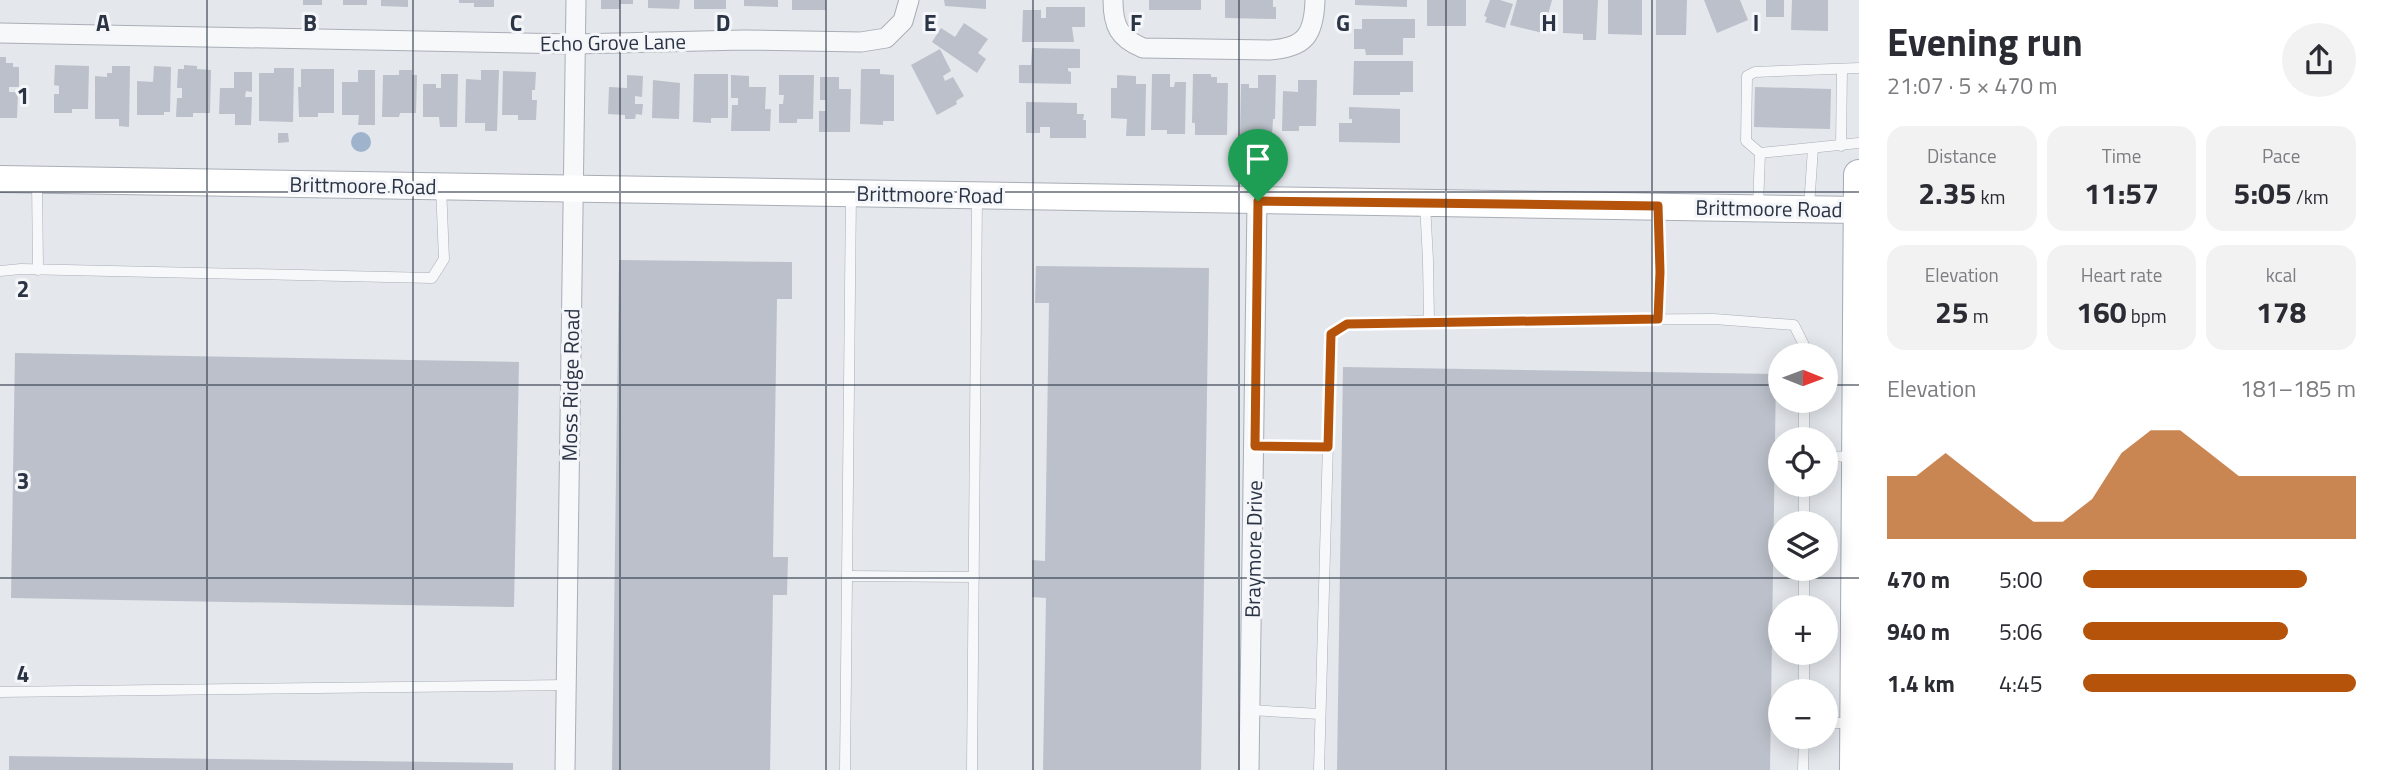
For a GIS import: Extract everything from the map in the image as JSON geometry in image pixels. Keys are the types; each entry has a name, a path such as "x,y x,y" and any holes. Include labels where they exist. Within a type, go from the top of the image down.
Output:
{"main road":[{"path":"1856,770 1859,175"},
{"name":"Brittmoore Road","path":"0,178 1859,210"}],"street":[{"name":"Moss Ridge Road","path":"565,770 576,0"},
{"name":"Echo Grove Lane","path":"0,33 575,44 743,40 861,42 886,38 903,21 909,0"},
{"path":"1113,0 1115,25 1128,42 1143,48 1221,49 1286,49 1300,44 1311,31 1315,0"},
{"name":"Braymore Drive","path":"1249,770 1258,201"}],"lane":[{"path":"1859,68 1755,72 1747,76 1746,141 1760,153 1859,143"},
{"path":"1841,146 1842,69"},
{"path":"1809,209 1813,148"},
{"path":"1758,208 1760,153"},
{"path":"37,179 38,270"},
{"path":"0,271 432,278 444,259 441,186"},
{"path":"845,770 850,193"},
{"path":"972,770 977,195"},
{"path":"1424,204 1429,321"},
{"path":"1658,206 1658,319"},
{"path":"1319,770 1331,334 1347,324 1714,319 1794,325 1803,343"},
{"path":"1255,446 1328,447"},
{"path":"1838,456 1857,457"},
{"path":"847,576 974,577"},
{"path":"0,692 566,685"},
{"path":"1250,710 1320,714"},
{"path":"1838,723 1856,723"},
{"path":"1803,770 1804,749"}],"water":[{"path":"361,132 368,135 371,142 368,149 361,152 354,149 351,142 354,135"}],"building":[{"path":"303,0 322,0 322,5 303,5"},
{"path":"343,0 367,0 367,5 343,5"},
{"path":"381,0 408,0 408,7 381,6"},
{"path":"459,0 494,0 494,7 474,7 474,3 459,3"},
{"path":"601,0 633,0 633,4 620,4 620,9 601,9"},
{"path":"648,0 680,0 679,9 648,8"},
{"path":"694,0 726,0 726,9 694,9"},
{"path":"744,0 778,0 778,7 744,6"},
{"path":"792,0 826,0 826,10 792,10"},
{"path":"944,0 986,0 986,9 945,6"},
{"path":"1149,0 1201,0 1201,10 1149,10"},
{"path":"1225,0 1273,0 1276,19 1225,18"},
{"path":"1355,0 1407,0 1407,7 1355,5"},
{"path":"1427,0 1466,0 1466,26 1427,26"},
{"path":"1490,0 1513,4 1505,28 1485,22 1487,17 1484,16"},
{"path":"1517,0 1552,0 1543,33 1510,25"},
{"path":"1563,0 1598,0 1596,40 1583,40 1583,34 1563,33"},
{"path":"1608,0 1642,0 1642,35 1608,34"},
{"path":"1656,0 1687,0 1686,35 1656,35"},
{"path":"1704,0 1740,0 1748,20 1717,33"},
{"path":"1766,0 1784,0 1784,17 1766,17"},
{"path":"1792,0 1828,0 1828,31 1791,30"},
{"path":"1046,7 1085,7 1085,27 1072,27 1074,42 1022,42 1023,10 1041,10 1041,18 1046,18"},
{"path":"1362,19 1415,19 1415,38 1403,38 1403,55 1366,55 1365,49 1354,49 1354,29 1362,29"},
{"path":"964,23 988,39 978,53 986,59 977,73 932,42 941,28 955,37"},
{"path":"1032,48 1080,49 1080,68 1068,68 1071,72 1071,84 1019,83 1019,65 1031,65"},
{"path":"940,49 951,71 943,76 945,81 953,77 964,96 956,101 957,104 937,115 911,65"},
{"path":"0,57 6,57 6,63 13,63 13,67 19,67 19,87 9,87 9,92 18,92 17,118 0,118"},
{"path":"1354,61 1413,61 1413,92 1400,92 1400,95 1353,95"},
{"path":"55,65 89,66 88,109 72,109 72,113 54,113 54,94 59,94 59,86 54,85"},
{"path":"184,65 211,70 210,113 176,117 177,98 182,98 182,88 177,88 178,69 184,69"},
{"path":"112,66 130,66 129,127 119,126 119,119 95,119 95,76 107,77 107,73 112,73"},
{"path":"154,66 171,67 170,112 164,112 164,115 137,115 137,81 153,82"},
{"path":"274,68 294,68 293,122 259,121 259,73 274,73"},
{"path":"301,69 334,69 334,113 318,113 318,117 299,117 298,87 301,87"},
{"path":"861,69 880,69 880,74 894,75 894,121 883,121 883,125 860,124"},
{"path":"358,70 375,70 375,125 358,125 359,115 342,115 342,82 358,82"},
{"path":"399,70 412,70 412,75 417,75 416,113 382,117 383,75 399,75"},
{"path":"481,70 499,70 497,131 485,131 485,123 465,123 466,79 481,80"},
{"path":"503,71 536,72 532,100 537,100 536,120 518,120 518,115 502,115"},
{"path":"234,72 252,72 252,92 246,91 245,97 252,97 251,125 235,125 235,114 219,114 220,88 234,88"},
{"path":"441,74 458,74 457,127 440,127 439,117 423,117 423,84 436,84 436,88 441,88"},
{"path":"694,74 728,74 728,118 711,118 711,123 693,122"},
{"path":"1152,74 1170,74 1170,87 1174,87 1175,82 1186,82 1185,134 1167,134 1167,130 1151,130"},
{"path":"1193,74 1211,74 1211,77 1217,77 1217,83 1228,83 1227,135 1195,135 1195,123 1192,123"},
{"path":"627,75 643,76 642,97 635,96 635,104 643,104 642,115 636,114 635,119 625,119 625,115 608,114 609,87 627,88"},
{"path":"731,75 749,76 749,87 766,87 765,109 771,109 770,131 731,131 732,105 738,105 738,98 731,98"},
{"path":"779,75 814,75 813,119 797,119 797,123 779,123 779,104 783,104 784,95 779,95"},
{"path":"1117,75 1136,76 1136,84 1146,84 1145,136 1126,136 1127,119 1111,118 1111,88 1117,88"},
{"path":"1258,75 1276,75 1272,136 1240,135 1241,84 1258,88"},
{"path":"820,77 839,77 839,89 851,89 850,132 819,132 819,111 826,111 826,100 820,100"},
{"path":"653,80 680,83 679,119 652,118"},
{"path":"1298,80 1317,80 1316,126 1299,126 1299,131 1282,131 1283,91 1298,92"},
{"path":"1755,87 1831,89 1830,129 1754,127"},
{"path":"1026,102 1077,103 1077,114 1084,114 1083,120 1086,120 1086,138 1050,138 1050,127 1040,127 1040,133 1026,133"},
{"path":"1349,107 1400,109 1400,143 1339,142 1339,123 1352,123 1352,119 1349,119"},
{"path":"278,133 288,133 289,142 278,143"},
{"path":"619,260 792,262 792,299 777,299 773,557 788,557 787,595 773,595 770,770 612,770"},
{"path":"1036,266 1209,268 1201,770 1043,770 1046,598 1032,597 1032,560 1045,561 1049,303 1035,303"},
{"path":"15,353 519,362 514,607 11,598"},
{"path":"1343,367 1768,374 1768,413 1775,413 1775,427 1768,427 1768,497 1774,497 1774,511 1768,511 1768,581 1773,581 1773,595 1768,595 1768,665 1772,665 1771,679 1768,679 1770,770 1337,770"},
{"path":"9,756 513,763 513,770 9,770"}],"route":[{"path":"1258,201 1658,206 1658,319 1347,324 1331,334 1328,447 1255,446 1258,201"}]}
